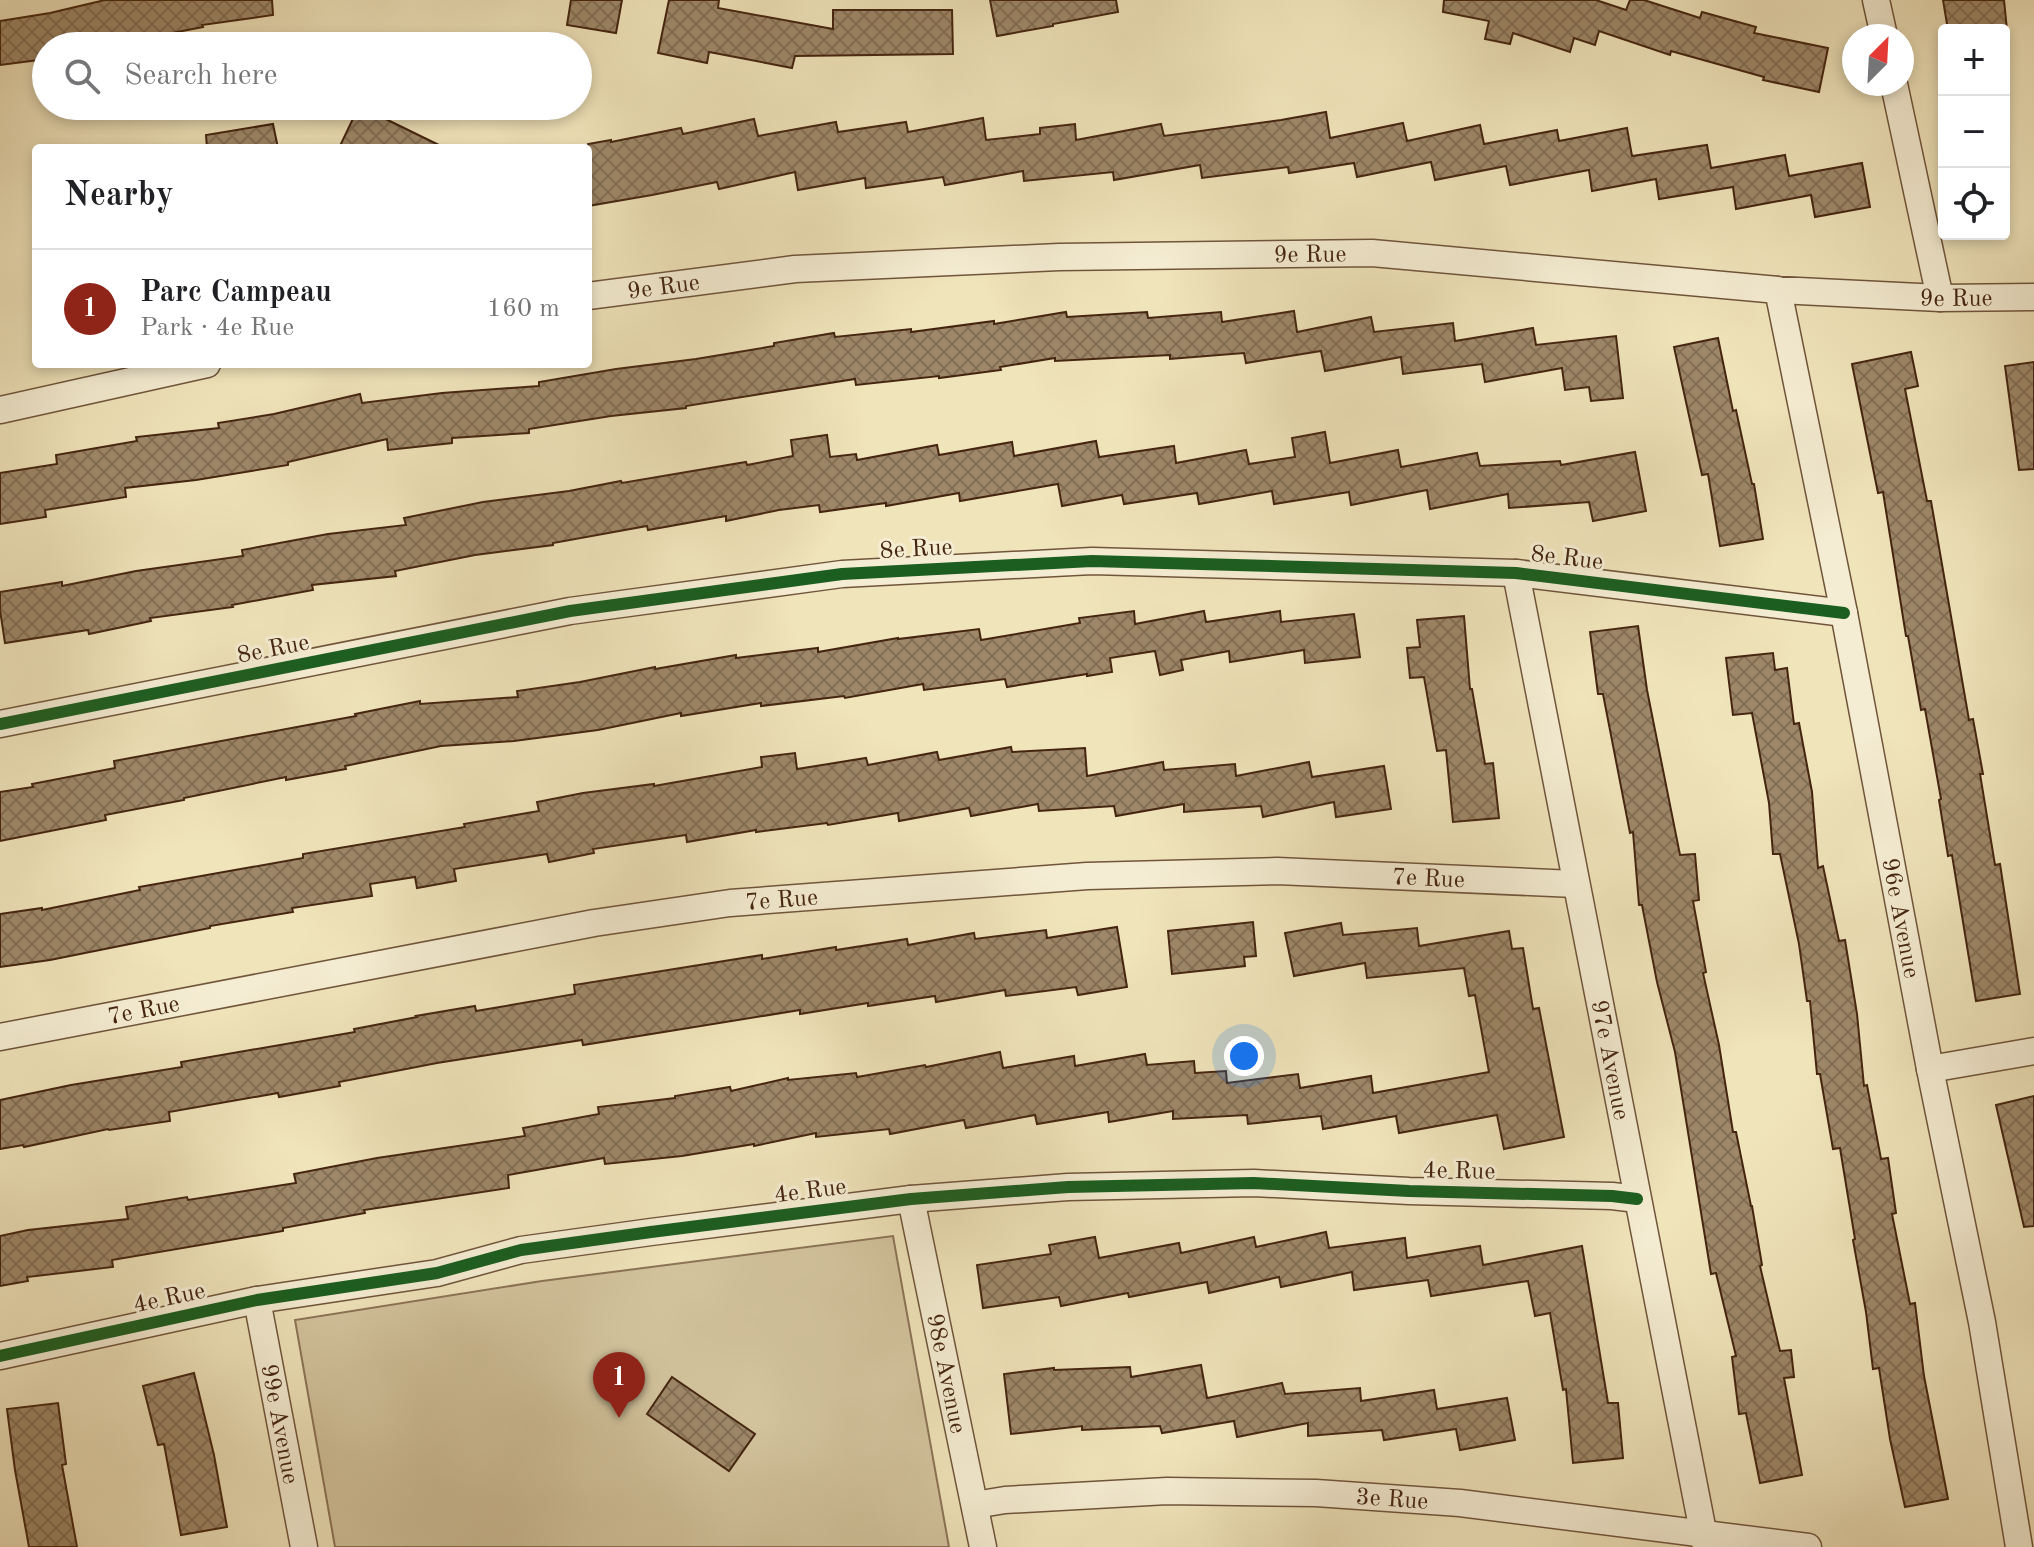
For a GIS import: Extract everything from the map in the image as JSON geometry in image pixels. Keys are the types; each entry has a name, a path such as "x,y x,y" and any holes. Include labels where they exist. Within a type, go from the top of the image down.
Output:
{"street":[{"path":"1876,0 1881,24"},
{"path":"1897,96 1940,298"},
{"name":"9e Rue","path":"592,295 795,269 1059,257 1372,253 1778,290 1940,298 2034,297"},
{"name":"96e Avenue","path":"1778,290 1982,1322 2019,1547"},
{"path":"0,410 180,368"},
{"name":"8e Rue","path":"0,724 570,611 842,574 1092,561 1516,573 1844,613"},
{"name":"97e Avenue","path":"1516,573 1705,1541"},
{"name":"7e Rue","path":"0,1037 594,923 730,903 1087,876 1277,871 1575,884"},
{"path":"1930,1069 2034,1051"},
{"name":"4e Rue","path":"0,1356 257,1300 437,1273 521,1250 911,1199 1068,1187 1254,1183 1637,1199"},
{"name":"98e Avenue","path":"911,1199 983,1547"},
{"name":"99e Avenue","path":"257,1300 304,1547"},
{"name":"3e Rue","path":"975,1505 1005,1500 1167,1491 1316,1493 1460,1503 1705,1541 1808,1547"}],"shaded area":[{"path":"893,1236 949,1547 335,1547 295,1320 542,1281"}],"building":[{"path":"105,0 272,0 273,15 202,25 177,32 32,32 32,61 0,65 0,21"},
{"path":"571,0 622,0 616,33 567,25"},
{"path":"669,0 719,0 718,8 833,29 833,10 952,10 953,54 795,56 792,68 709,52 707,63 658,53"},
{"path":"990,0 1116,0 1118,12 997,36"},
{"path":"1444,0 1596,0 1626,10 1630,0 1644,0 1700,18 1702,12 1756,27 1754,33 1828,48 1819,92 1763,80 1764,77 1671,51 1670,55 1599,31 1595,45 1574,38 1570,52 1513,33 1510,44 1485,39 1489,21 1443,12"},
{"path":"1943,0 2004,0 2006,24 1947,24"},
{"path":"1326,112 1330,138 1403,123 1407,141 1480,125 1484,144 1557,130 1559,141 1627,128 1632,156 1707,145 1711,168 1785,155 1789,176 1862,163 1870,207 1815,217 1811,195 1736,209 1733,187 1659,199 1656,179 1592,191 1589,170 1510,185 1506,166 1435,180 1431,162 1357,177 1354,163 1289,173 1288,167 1202,178 1200,165 1114,180 1113,172 1024,181 1023,171 945,185 943,177 866,188 865,178 798,190 795,172 719,189 717,182 592,205 592,144 588,144 681,128 683,134 754,119 758,136 836,122 838,132 906,122 908,132 983,118 986,140 1040,134 1040,128 1075,124 1076,140 1161,124 1164,136"},
{"path":"352,120 388,120 437,144 341,144"},
{"path":"273,124 277,144 207,144 206,135"},
{"path":"1294,311 1297,332 1371,317 1374,332 1453,323 1455,341 1533,328 1536,345 1616,336 1623,398 1591,401 1589,387 1565,390 1562,368 1485,382 1482,364 1403,374 1401,357 1325,371 1321,351 1246,363 1244,353 1170,359 1170,355 1055,361 1055,358 1000,367 1001,370 939,378 856,385 855,379 686,408 529,429 529,433 452,438 452,443 388,450 387,439 288,462 288,465 125,488 126,497 45,510 46,517 0,524 0,473 57,464 56,455 137,441 136,437 219,428 218,423 360,394 362,403 539,386 539,382 696,359 834,333 835,337 911,329 911,332 994,321 994,324 1066,312 1067,317 1147,312 1148,318 1221,312 1222,322"},
{"path":"1718,338 1733,411 1736,410 1754,484 1763,539 1720,546 1708,474 1702,475 1674,347"},
{"path":"1911,352 1918,386 1905,389 1927,501 1931,501 1969,720 1973,719 1995,865 2000,864 2020,994 1976,1001 1952,855 1948,856 1925,709 1921,710 1906,636 1883,492 1878,493 1852,364"},
{"path":"2034,362 2034,469 2019,470 2005,366"},
{"path":"1325,432 1330,463 1398,450 1401,467 1477,453 1480,466 1560,461 1561,465 1635,452 1646,511 1593,521 1589,502 1509,508 1508,494 1430,509 1427,490 1351,505 1349,492 1274,504 1272,491 1199,504 1197,493 1124,504 1122,495 1062,506 1058,484 960,501 959,493 886,506 886,503 820,512 819,505 726,521 726,516 648,530 647,526 553,545 475,555 395,571 396,576 312,585 313,590 233,607 150,618 151,621 89,634 88,630 5,643 0,610 0,592 62,582 62,586 136,571 243,556 242,550 328,534 406,525 404,518 483,502 746,462 747,465 793,456 791,440 827,435 830,457 856,454 857,460 937,445 939,455 1012,442 1014,456 1096,441 1099,457 1174,446 1176,463 1246,450 1249,464 1295,457 1292,438"},
{"path":"1134,611 1135,624 1204,611 1206,622 1280,611 1281,622 1354,614 1360,657 1305,663 1304,650 1230,662 1229,651 1181,660 1183,670 1160,675 1155,651 1110,658 1112,672 1007,687 1005,679 924,690 923,684 845,698 761,706 761,703 681,716 681,713 598,730 514,741 441,746 345,766 346,769 286,780 286,777 105,815 106,820 0,841 0,792 115,768 114,761 356,716 420,701 420,704 518,697 517,691 736,655 736,658 818,648 818,652 898,638 979,629 981,640 1080,623 1079,618"},
{"path":"1464,616 1470,689 1485,764 1493,763 1499,818 1453,822 1446,750 1437,751 1424,677 1410,678 1407,648 1420,647 1417,620"},
{"path":"1638,626 1647,690 1680,855 1695,854 1699,900 1693,901 1706,972 1703,973 1733,1132 1736,1132 1752,1206 1760,1266 1780,1351 1791,1350 1794,1377 1784,1378 1802,1475 1760,1483 1746,1413 1739,1414 1732,1357 1736,1356 1716,1273 1711,1274 1675,1052 1642,905 1639,905 1633,832 1630,833 1603,694 1598,694 1590,632"},
{"path":"1773,653 1775,670 1787,668 1794,724 1799,723 1812,792 1818,868 1823,866 1839,941 1845,940 1864,1086 1867,1085 1881,1159 1888,1158 1896,1213 1892,1214 1910,1304 1915,1303 1924,1376 1948,1499 1905,1507 1879,1368 1873,1369 1840,1148 1833,1149 1820,1074 1817,1074 1810,1001 1807,1001 1799,944 1780,854 1773,854 1769,803 1752,713 1733,715 1726,658"},
{"path":"1011,747 1012,752 1085,748 1087,776 1163,762 1164,770 1235,764 1236,776 1309,762 1312,777 1384,766 1391,809 1336,817 1334,802 1263,817 1261,806 1184,812 1184,804 1116,816 1114,806 1039,811 1038,804 971,816 969,808 899,821 898,813 828,825 756,830 687,842 686,835 593,849 594,853 549,862 547,854 454,869 456,881 417,888 415,877 370,884 372,896 292,908 293,912 0,967 0,914 42,910 140,890 139,887 303,858 303,854 465,827 464,824 539,811 537,802 583,793 654,786 762,767 761,757 795,753 797,769 866,758 868,765 937,752 939,760"},
{"path":"1253,922 1256,956 1244,957 1245,966 1172,974 1168,931"},
{"path":"1341,923 1343,935 1417,928 1419,946 1509,931 1512,949 1523,948 1533,1009 1539,1008 1564,1137 1504,1149 1497,1115 1399,1133 1396,1116 1323,1129 1321,1116 1248,1124 1247,1115 1173,1119 1173,1111 1109,1122 1108,1112 1037,1124 1035,1115 966,1128 964,1120 890,1134 889,1129 816,1137 816,1133 682,1156 605,1164 604,1158 508,1175 509,1188 364,1210 365,1213 283,1228 283,1231 112,1260 113,1267 27,1277 28,1281 0,1286 0,1236 128,1219 126,1207 296,1183 294,1174 525,1136 523,1128 599,1114 598,1107 675,1098 730,1087 731,1091 788,1078 856,1073 857,1077 1000,1052 1003,1068 1074,1056 1075,1066 1145,1054 1147,1065 1194,1061 1195,1073 1226,1071 1227,1083 1298,1074 1300,1088 1371,1076 1373,1093 1489,1072 1475,995 1469,996 1464,968 1367,978 1365,963 1294,976 1285,933"},
{"path":"1117,927 1127,987 1078,995 1076,987 1006,996 1005,990 936,1002 935,996 800,1014 800,1010 583,1045 582,1040 437,1063 279,1097 278,1093 169,1112 170,1121 0,1149 0,1100 182,1067 181,1062 355,1032 354,1029 416,1016 475,1006 476,1011 575,994 574,985 762,955 762,959 907,939 908,945 974,933 975,939 1046,930 1047,938"},
{"path":"2034,1096 2034,1226 2024,1227 1996,1105"},
{"path":"1326,1232 1329,1248 1405,1238 1407,1258 1480,1246 1483,1265 1582,1246 1608,1403 1618,1403 1623,1458 1573,1463 1566,1389 1563,1390 1550,1313 1535,1316 1528,1281 1431,1296 1428,1280 1354,1290 1352,1272 1281,1287 1279,1277 1209,1293 1207,1282 1061,1306 1059,1297 983,1308 977,1265 1051,1254 1049,1245 1095,1237 1099,1258 1179,1243 1181,1253 1254,1237 1256,1247"},
{"path":"1201,1365 1207,1398 1282,1383 1285,1394 1360,1388 1361,1401 1434,1390 1437,1409 1507,1398 1515,1440 1460,1450 1456,1429 1384,1440 1382,1430 1308,1436 1308,1423 1237,1437 1234,1421 1162,1433 1160,1426 1082,1430 1082,1426 1011,1434 1004,1374 1054,1368 1130,1367 1131,1377"},
{"path":"194,1373 227,1527 181,1535 164,1444 158,1445 143,1386"},
{"path":"672,1377 755,1434 729,1471 647,1414"},
{"path":"58,1403 66,1464 62,1465 77,1547 29,1547 7,1409"}],"cycle path":[{"path":"0,724 570,611 842,574 1092,561 1516,573 1844,613"},
{"path":"0,1356 257,1300 437,1273 521,1250 911,1199 1068,1187 1254,1183 1637,1199"}],"place":[{"name":"Parc Campeau","path":"619,1418"}]}
